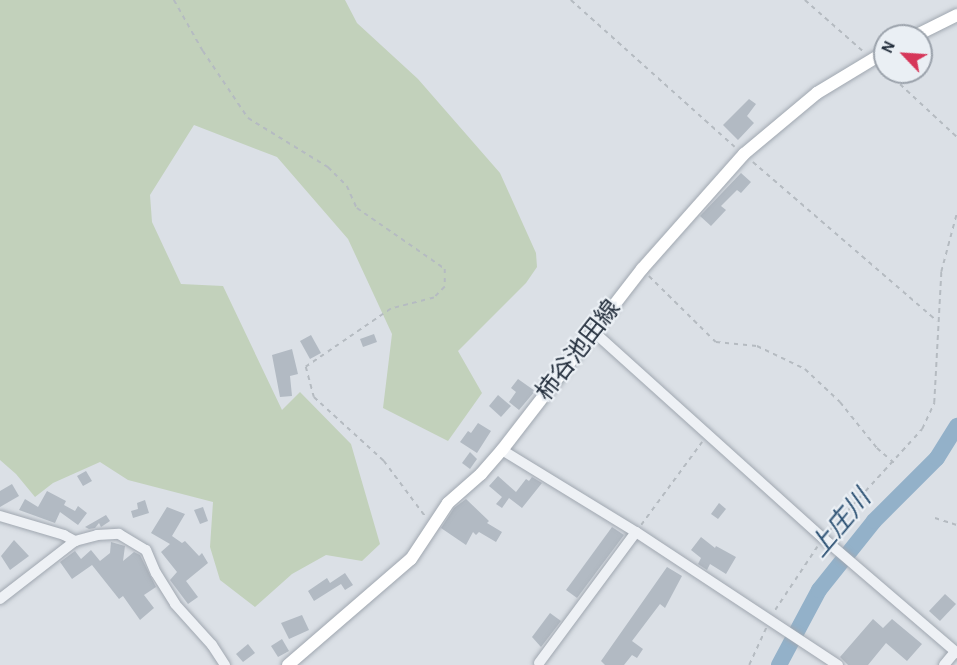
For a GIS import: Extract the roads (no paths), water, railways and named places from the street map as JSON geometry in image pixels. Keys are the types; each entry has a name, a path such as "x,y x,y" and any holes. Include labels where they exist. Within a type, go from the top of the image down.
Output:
{"main road":[{"path":"933,27 957,15"},
{"name":"柿谷池田線","path":"288,665 411,559 448,503 481,474 502,450 642,270 744,154 817,93 873,58"}],"street":[{"path":"594,332 823,538 956,652 944,665"},
{"path":"502,450 636,532 838,665"},
{"path":"0,516 75,541"},
{"path":"539,663 636,532"},
{"path":"0,599 75,541 97,535 119,534 146,549 156,573 175,604 212,645 225,665"}],"waterway":[{"name":"上庄川","path":"779,665 819,590 874,521 937,458 957,426"}]}
